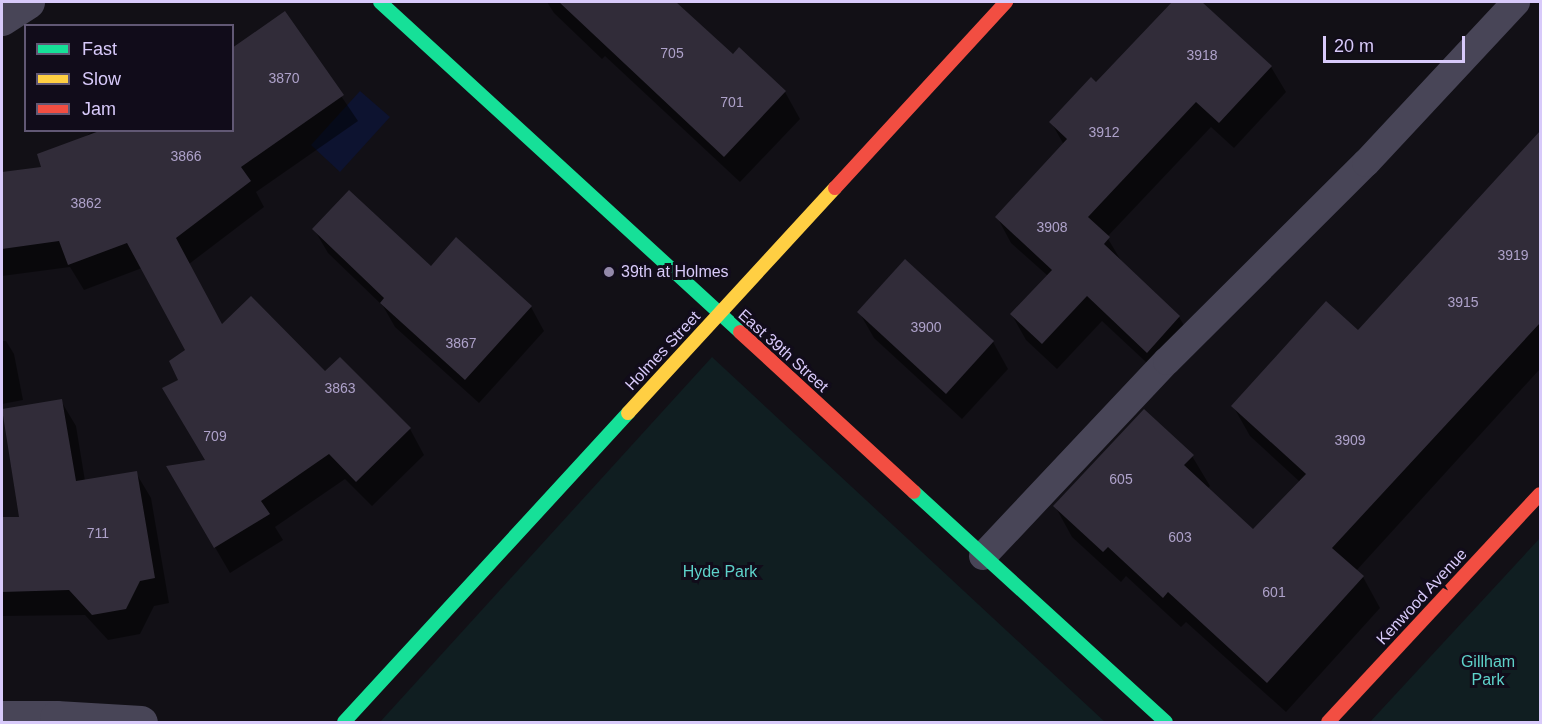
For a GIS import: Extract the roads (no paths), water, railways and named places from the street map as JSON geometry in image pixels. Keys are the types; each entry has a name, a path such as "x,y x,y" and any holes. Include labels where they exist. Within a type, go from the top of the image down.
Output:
{"street":[{"path":"2,19 28,2"},
{"name":"East 39th Street","path":"380,2 1166,723"},
{"name":"Holmes Street","path":"344,723 1006,2"},
{"name":"Kenwood Avenue","path":"1328,723 1540,494"},
{"path":"2,717 56,717 141,723"}],"lane":[{"path":"983,556 1167,361 1366,163 1516,2"}],"water":[{"path":"360,91 390,117 340,172 311,145"}],"place":[{"name":"39th at Holmes","path":"609,272"}],"park label":[{"name":"Hyde Park","path":"720,572"},
{"name":"Gillham Park","path":"1488,671"}]}
